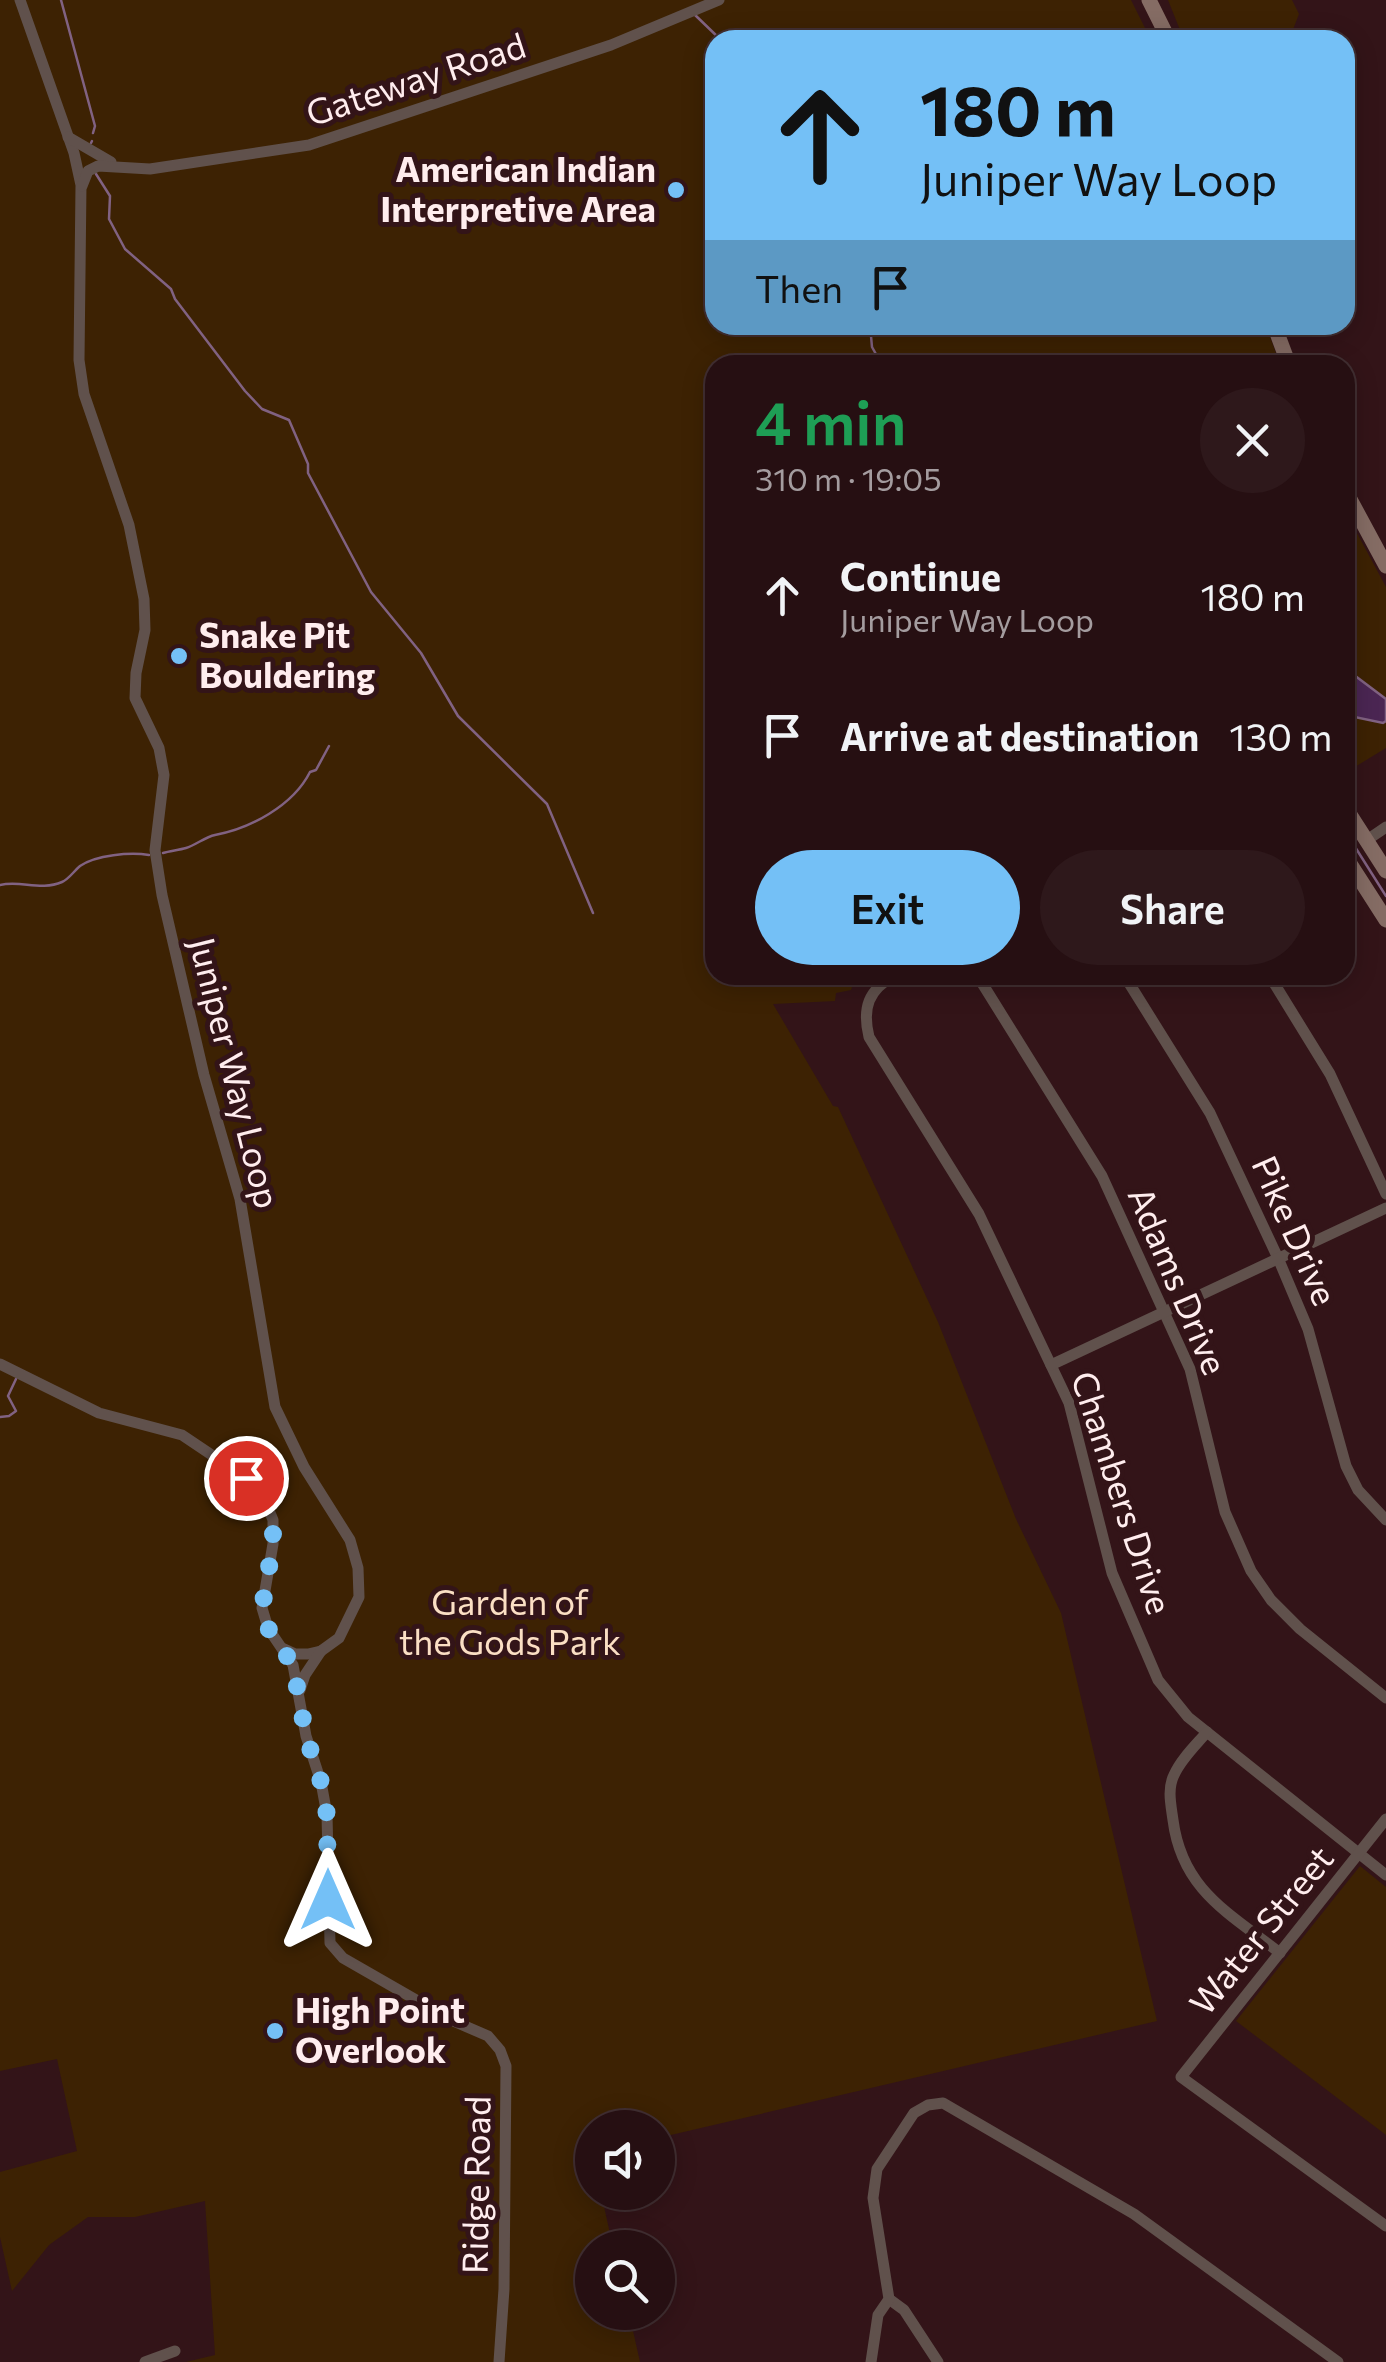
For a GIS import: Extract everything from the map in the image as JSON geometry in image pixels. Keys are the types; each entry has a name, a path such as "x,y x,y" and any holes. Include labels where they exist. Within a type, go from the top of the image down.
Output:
{"main road":[{"path":"1149,0 1164,30"},
{"path":"1355,509 1386,566"},
{"path":"1355,821 1386,870"},
{"path":"1355,872 1386,920"}],"street":[{"name":"Juniper Way Loop","path":"20,0 68,138 81,190 80,360 84,394 129,526 144,599 145,630 135,698 159,748 164,776 155,850 162,895 204,1074 240,1199 275,1407 304,1467 350,1540 358,1568 360,1596 351,1618 339,1638 321,1651"},
{"name":"Gateway Road","path":"115,166 150,169 309,146 576,56 719,0"},
{"path":"68,138 115,166"},
{"path":"81,190 92,168 115,166"},
{"path":"1367,840 1386,827"},
{"name":"Chambers Drive","path":"880,985 859,1005 872,1047 979,1214 1051,1365 1074,1416 1112,1573 1166,1692 1207,1732 1386,1875"},
{"name":"Adams Drive","path":"983,985 1094,1162 1163,1311 1195,1385 1225,1512 1250,1571 1300,1629 1386,1698"},
{"name":"Pike Drive","path":"1130,985 1210,1112 1308,1329 1346,1466 1358,1490 1386,1520"},
{"path":"1275,985 1324,1062 1386,1194"},
{"path":"1051,1365 1386,1208"},
{"path":"0,1364 99,1413 182,1435 246,1478 264,1498 273,1520 262,1608 268,1628 282,1648 295,1654 321,1651"},
{"name":"Ridge Road","path":"282,1648 293,1665 300,1690 306,1736 327,1815 330,1943 344,1958 451,2020 488,2036 503,2054 504,2289 499,2362"},
{"path":"300,1690 321,1651"},
{"path":"1207,1732 1171,1781 1169,1793 1178,1850 1201,1890 1280,1954"},
{"name":"Water Street","path":"1386,1820 1180,2076 1386,2226"},
{"path":"870,2362 878,2315 889,2299 873,2198 874,2178 908,2120 920,2108 936,2103 961,2111 1134,2214 1338,2362"},
{"path":"889,2299 904,2310 938,2362"},
{"path":"145,2362 175,2351"}],"green space":[{"name":"Garden of the Gods Park","path":"0,0 1131,0 1146,30 705,30 705,335 1270,335 1276,355 705,355 705,985 853,985 851,990 836,993 835,1001 773,1004 833,1106 838,1107 938,1322 1016,1519 1061,1613 1157,2021 675,2134 675,2110 575,2110 575,2210 605,2210 609,2230 575,2230 575,2330 633,2330 640,2362 186,2362 215,2355 205,2201 135,2217 88,2217 49,2245 12,2291 0,2237 0,2172 77,2151 57,2059 0,2071"},
{"path":"1168,0 1292,0 1299,14 1293,30 1180,30"},
{"path":"1355,530 1386,587 1386,748 1355,767"},
{"path":"1360,1866 1386,1887 1386,2135 1236,2021"}],"shaded area":[{"path":"1355,676 1386,699 1383,723 1355,717"}],"waterway":[{"path":"61,0 95,126 93,133"},
{"path":"694,14 711,30"},
{"path":"96,174 110,196 109,219 125,249 171,289 262,409 289,420 308,464 308,473 371,592 421,653 458,716 547,804 593,913"},
{"path":"871,335 876,355"},
{"path":"163,853 190,847 269,814 316,770 329,746"},
{"path":"1355,847 1386,896"},
{"path":"0,885 54,885 95,859 149,855"},
{"path":"0,1417 16,1411 8,1396 16,1379"}],"place":[{"name":"American Indian Interpretive Area","path":"676,190"},
{"name":"Snake Pit Bouldering","path":"179,656"},
{"name":"High Point Overlook","path":"275,2031"}],"route":[{"path":"246,1478 264,1498 273,1520 262,1608 268,1628 293,1665 306,1736 321,1782 327,1815 328,1900"}]}
